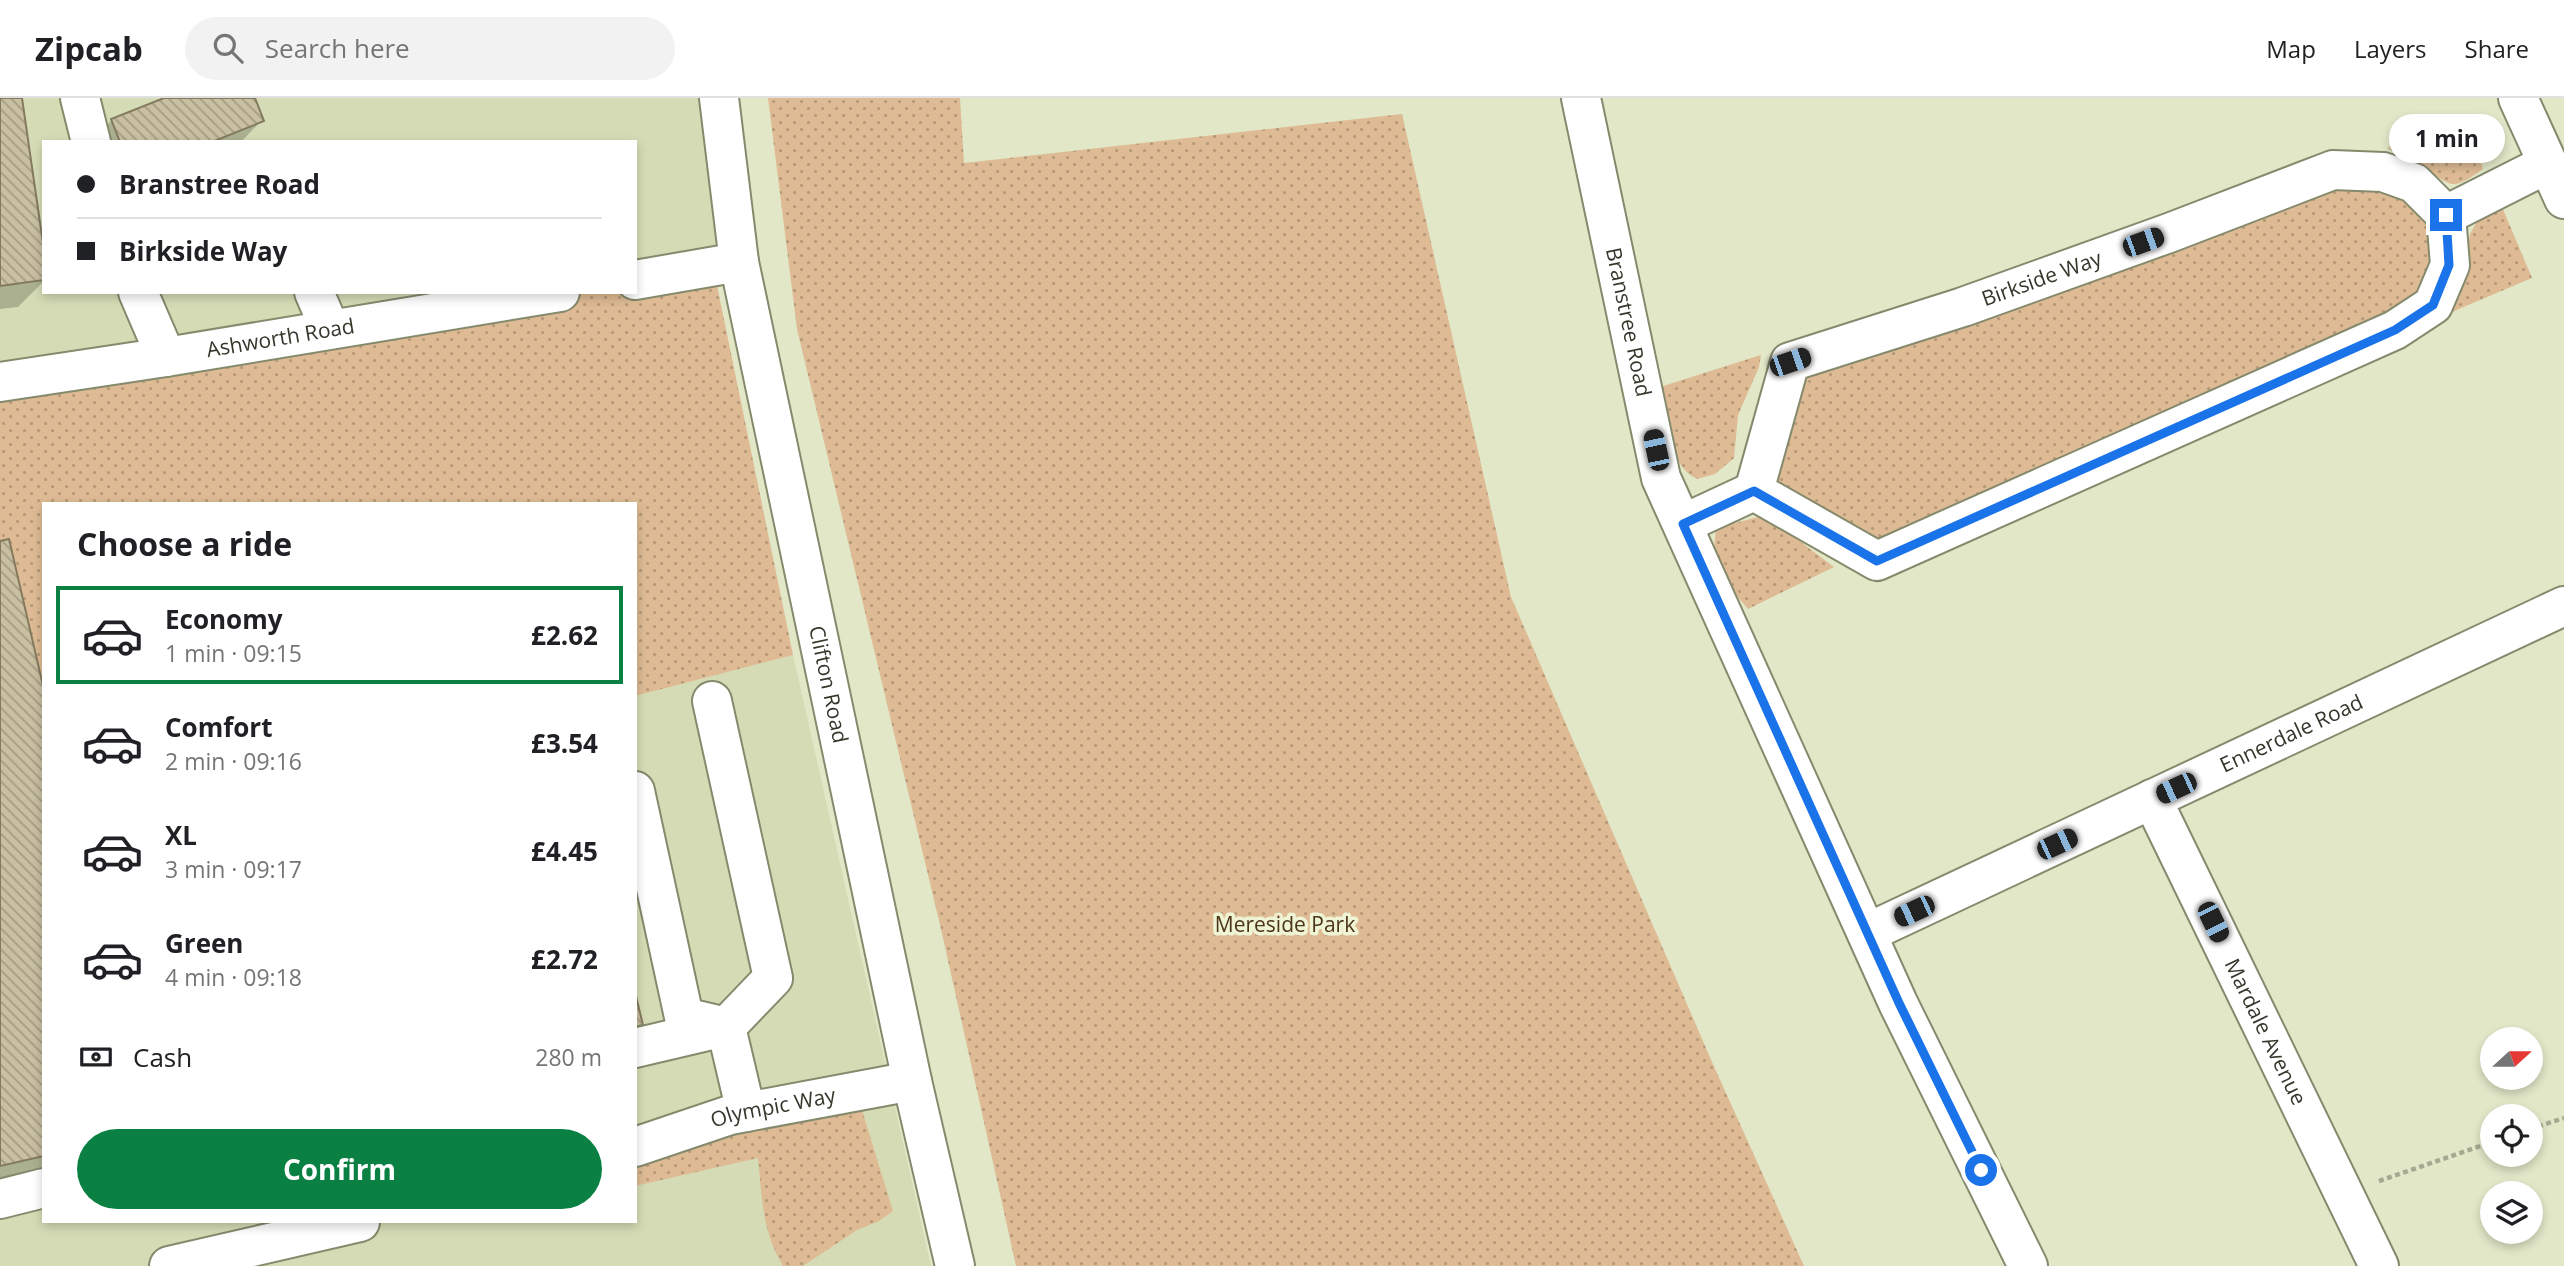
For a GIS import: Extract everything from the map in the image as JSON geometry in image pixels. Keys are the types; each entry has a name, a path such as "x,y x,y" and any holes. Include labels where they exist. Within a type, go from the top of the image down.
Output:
{"street":[{"path":"80,98 90,140"},
{"name":"Clifton Road","path":"719,98 738,262 912,1081 955,1266"},
{"name":"Branstree Road","path":"1581,98 1661,478 1899,1003 2028,1266"},
{"path":"2518,98 2564,199"},
{"path":"1683,524 1754,491 1877,561 2395,330 2433,305 2449,265 2446,215 2547,163"},
{"name":"Birkside Way","path":"1754,491 1790,362 1976,303 2333,170 2383,172 2414,183 2446,215"},
{"path":"637,279 738,262"},
{"path":"139,294 166,358"},
{"path":"315,294 330,329"},
{"name":"Ashworth Road","path":"0,382 166,358 548,294"},
{"name":"Ennerdale Road","path":"1867,933 2564,606"},
{"path":"637,1048 726,1027 773,978 712,701"},
{"path":"637,799 684,1017 726,1027"},
{"name":"Mardale Avenue","path":"2152,799 2379,1266"},
{"path":"726,1027 746,1112"},
{"name":"Olympic Way","path":"637,1146 730,1115 912,1081"},
{"path":"0,1199 42,1188"},
{"path":"169,1266 356,1223"}],"path":[{"path":"2543,1125 2564,1118"},
{"path":"2345,1192 2480,1146"}],"shaded area":[{"path":"0,98 719,98 739,262 637,280 637,140 42,140 42,294 548,294 0,382"},
{"path":"9,539 42,681 42,1223 637,1223 637,695 793,655 931,1266 0,1266 0,541"}],"green space":[{"name":"Mereside Park","path":"768,98 960,98 964,163 1402,114 1511,597 1712,1062 1804,1266 1016,1266 941,929 797,329"},
{"path":"2464,118 2483,169 2460,183 2448,183 2387,148"},
{"path":"2333,170 2446,215 2433,305 1877,561 1754,491 1790,362"},
{"path":"2502,207 2532,278 2440,317 2460,296 2470,234 2479,218"},
{"path":"713,266 793,655 637,695 637,502 42,502 42,681 9,539 0,541 0,382 548,294 637,294 637,291"},
{"path":"1761,355 1759,367 1738,415 1734,458 1715,474 1697,479 1679,463 1673,451 1660,387"},
{"path":"1762,516 1834,567 1748,609 1731,589 1714,549 1716,528"},
{"path":"862,1110 893,1211 879,1221 857,1230 803,1266 783,1266 767,1227 758,1158 637,1186 637,1159 758,1123"}],"building":[{"path":"0,98 22,98 42,236 42,280 0,286"},
{"path":"164,98 255,98 264,121 217,140 119,140 111,119"},
{"path":"9,539 42,681 42,1156 0,1166 0,541"},
{"path":"637,1000 643,1025 637,1026"}],"route":[{"path":"1981,1170 1899,1003 1683,524 1754,491 1877,561 2395,330 2433,305 2449,265 2446,215"}]}
